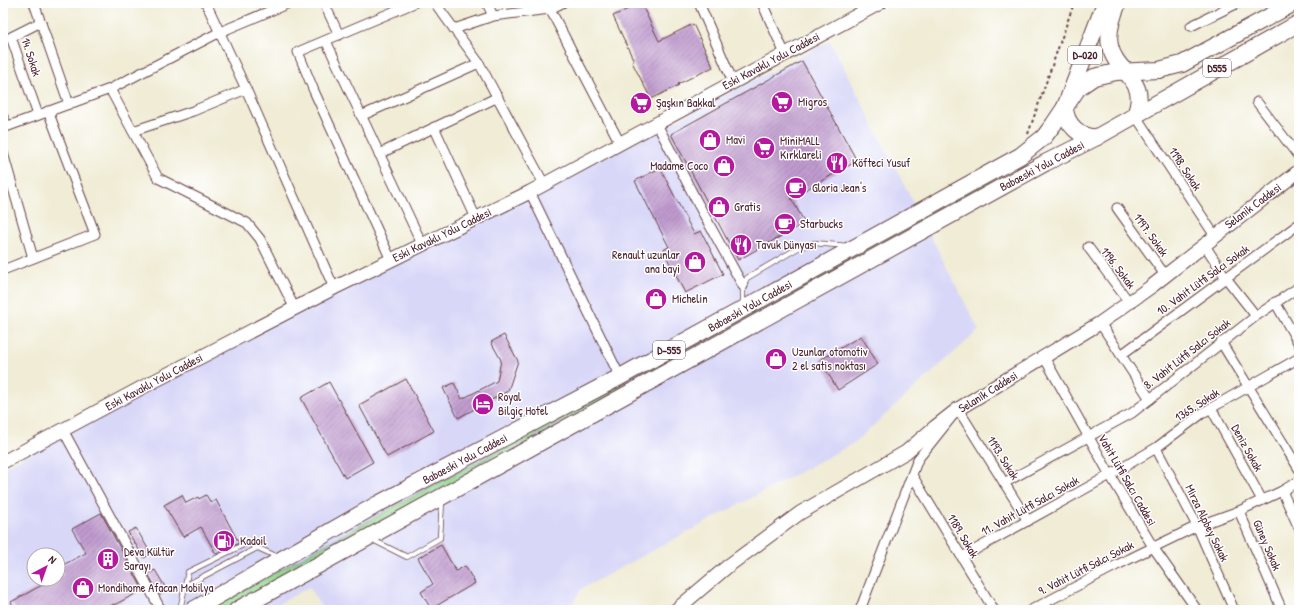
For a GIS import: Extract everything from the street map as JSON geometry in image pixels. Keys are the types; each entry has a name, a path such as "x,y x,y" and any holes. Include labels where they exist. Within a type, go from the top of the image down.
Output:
{"highway":[{"name":"D-020","path":"1065,107 1105,3"},
{"name":"D-020","path":"1118,3 1109,39 1113,54 1125,71"},
{"name":"Babaeski Yolu Caddesi","path":"193,610 378,504 620,377 1020,156 1044,137 1078,88 1094,77 1103,74 1125,71 1159,70 1182,64 1294,3"},
{"name":"Babaeski Yolu Caddesi","path":"237,610 1032,171 1097,137 1299,22"},
{"path":"1125,71 1135,83 1138,90 1139,103 1135,115"},
{"path":"1065,107 1067,119 1076,130 1087,136 1097,137"}],"street":[{"path":"34,3 69,104"},
{"path":"206,3 246,89 334,288"},
{"path":"3,117 5,127 110,89 220,32 289,3"},
{"path":"324,3 339,35"},
{"path":"391,260 314,91 298,52 414,3"},
{"path":"435,3 479,63 544,184"},
{"path":"487,3 493,16"},
{"path":"454,29 493,16 550,9 562,3"},
{"path":"699,3 733,82"},
{"path":"762,3 785,54"},
{"name":"Eski Kavaklı Yolu Caddesi","path":"3,462 334,288 530,192 656,122 880,3"},
{"path":"1191,26 1238,3"},
{"path":"550,9 620,143"},
{"name":"14. Sokak","path":"38,115 11,37 41,22"},
{"path":"326,41 422,244"},
{"path":"361,116 479,63"},
{"path":"110,89 158,178 246,223 260,239 295,309"},
{"path":"133,131 193,111 246,89"},
{"path":"379,154 498,97"},
{"path":"1257,102 1299,157"},
{"path":"3,270 95,234 48,111"},
{"name":"1198. Sokak","path":"1135,115 1215,236"},
{"path":"656,122 697,202 743,286"},
{"path":"434,127 476,218"},
{"path":"3,153 34,258"},
{"name":"Selanik Caddesi","path":"676,610 728,566 800,514 906,452 958,409 1100,323 1165,275 1299,171"},
{"path":"530,192 620,377"},
{"name":"1197. Sokak","path":"1117,208 1165,275"},
{"name":"10. Vahit Lütfi Salcı Sokak","path":"1121,355 1299,224"},
{"path":"1204,244 1226,278 1256,316"},
{"name":"1196. Sokak","path":"1088,247 1129,302"},
{"name":"8. Vahit Lütfi Salcı Sokak","path":"1004,483 1132,413 1221,342 1275,302 1299,287"},
{"path":"1275,302 1299,344"},
{"path":"1100,323 1150,398"},
{"path":"1221,342 1299,469"},
{"name":"Vahit Lütfi Salcı Caddesi","path":"1044,357 1088,437 1153,548 1197,610"},
{"name":"1365. Sokak","path":"1110,475 1156,448 1211,408 1299,358"},
{"name":"Deniz Sokak","path":"1211,408 1262,500"},
{"path":"860,610 918,459 958,409"},
{"name":"1193. Sokak","path":"958,409 1028,520"},
{"path":"63,430 161,610"},
{"name":"Mirza Alpbey Sokak","path":"1156,448 1197,526 1234,610"},
{"name":"1189. Sokak","path":"912,475 994,610"},
{"name":"11. Vahit Lütfi Salcı Sokak","path":"962,557 1110,475"},
{"name":"9. Vahit Lütfi Salcı Sokak","path":"1031,610 1197,526 1239,511 1282,491 1299,481"},
{"path":"1282,491 1299,528"},
{"name":"Güney Sokak","path":"1239,511 1282,610"},
{"path":"1295,610 1299,608"}],"lane":[{"path":"743,310 743,286 747,278 798,248 814,243 858,246"},
{"path":"369,537 407,557 440,538 442,498"},
{"path":"180,610 188,572 247,543 282,559"},
{"path":"185,586 257,548"}],"path":[{"path":"1027,136 1074,3"}],"shaded area":[{"path":"830,41 979,330 854,443 581,589 568,610 323,610 309,587 268,610 3,610 3,468 259,328 655,132"}],"green space":[{"path":"1006,169 1005,175 898,236 223,610 207,610 423,491 568,414"}],"building":[{"path":"641,3 659,41 693,24 713,67 651,99 632,62 634,61 613,16"},
{"name":"MiniMALL Kırklareli","path":"802,61 857,161 791,198 805,223 738,260 671,134"},
{"path":"660,168 694,234 701,231 723,274 685,293 663,250 669,247 635,181"},
{"path":"504,335 518,361 508,391 458,418 443,388 454,383 462,399 497,381 501,360 491,342"},
{"path":"861,336 878,364 838,390 820,360"},
{"path":"406,379 434,431 387,457 359,405"},
{"path":"329,382 373,462 345,478 301,398"},
{"path":"182,495 186,503 206,495 211,503 216,500 239,543 216,554 201,527 183,537 164,505"},
{"path":"101,513 143,590 102,610 16,610 11,602 38,587 66,587 66,563 86,553 72,529"},
{"path":"136,528 151,554 144,558 128,532"},
{"path":"441,545 456,571 465,566 475,583 431,609 421,592 433,584 418,558"},
{"path":"155,570 167,590 160,595 148,574"}],"place":[{"name":"Migros","path":"782,102"},
{"name":"Şaşkın Bakkal","path":"641,103"},
{"name":"Mavi","path":"710,140"},
{"name":"MiniMALL Kırklareli","path":"764,148"},
{"name":"Köfteci Yusuf","path":"837,163"},
{"name":"Madame Coco","path":"724,166"},
{"name":"Gloria Jean's","path":"796,188"},
{"name":"Gratis","path":"719,207"},
{"name":"Starbucks","path":"785,224"},
{"name":"Tavuk Dünyası","path":"741,245"},
{"name":"Renault uzunlar ana bayi","path":"695,262"},
{"name":"Michelin","path":"656,299"},
{"name":"Uzunlar otomotiv 2 el satis noktası","path":"776,359"},
{"name":"Royal Bilgiç Hotel","path":"483,404"},
{"name":"Kadoil","path":"224,541"},
{"name":"Deva Kültür Sarayı","path":"108,559"},
{"name":"Mondihome Afacan Mobilya","path":"83,588"}]}
